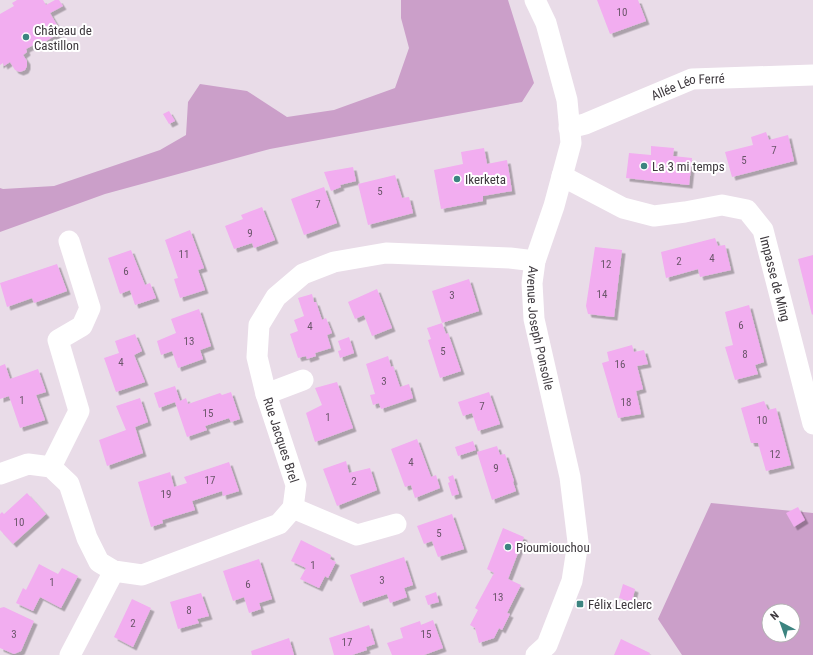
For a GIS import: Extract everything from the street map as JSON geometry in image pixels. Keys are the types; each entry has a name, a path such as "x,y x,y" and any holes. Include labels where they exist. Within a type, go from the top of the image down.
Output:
{"street":[{"name":"Avenue Joseph Ponsolle","path":"535,0 546,24 567,100 571,143 554,206 535,261 532,283 534,320 570,477 578,542 572,581 547,645 536,655"},
{"name":"Allée Léo Ferré","path":"569,128 585,124 692,79 813,75"},
{"name":"Impasse de Ming","path":"562,176 623,208 654,216 722,205 747,210 763,230 813,424"},
{"path":"51,467 80,411 58,340 82,326 90,308 69,241"},
{"name":"Rue Jacques Brel","path":"293,508 296,485 266,394 258,357 259,325 276,297 303,274 334,262 386,253 517,258 535,261"},
{"path":"266,394 303,380"},
{"path":"0,474 28,464 51,467 69,484 87,538 99,562 114,571 142,574 279,524 293,508 356,535 396,524"},
{"path":"70,655 114,571"}],"shaded area":[{"path":"401,0 508,0 534,83 522,102 270,149 105,194 0,232 0,188 54,186 160,150 186,135 188,102 200,84 247,91 287,117 334,110 395,88 409,48 401,18"},
{"path":"711,503 813,513 813,655 682,655 658,619"}],"building":[{"name":"Château de Castillon","path":"17,0 43,0 46,5 55,0 59,0 63,6 50,13 61,32 38,46 37,43 26,49 27,52 23,55 27,61 27,66 25,70 20,72 15,70 10,62 4,66 3,63 0,65 0,14 14,6 12,3"},
{"path":"597,0 638,0 646,21 610,34"},
{"path":"169,111 175,121 169,124 163,114"},
{"path":"766,132 769,140 788,135 794,161 732,177 725,152 753,145 751,137"},
{"path":"651,146 674,148 673,156 692,158 689,185 626,178 629,153 651,155"},
{"path":"484,148 487,164 507,160 512,191 483,196 483,201 441,209 434,170 463,164 461,152"},
{"path":"353,167 356,181 340,185 341,187 331,191 324,172"},
{"path":"395,175 402,198 409,197 413,213 368,225 358,184"},
{"path":"324,187 337,223 304,235 291,199"},
{"path":"262,207 275,240 254,248 252,243 234,249 225,226 243,219 241,215"},
{"path":"190,230 204,268 198,270 205,290 180,298 174,279 178,278 165,240"},
{"path":"715,238 718,246 725,245 731,270 700,277 698,269 666,278 661,252"},
{"path":"595,247 622,250 614,317 588,314 586,306"},
{"path":"131,250 145,285 150,283 156,298 135,305 130,290 120,294 108,258"},
{"path":"813,255 813,314 812,315 798,259"},
{"path":"57,264 67,291 34,303 32,298 7,307 0,283"},
{"path":"469,279 479,311 442,323 432,291"},
{"path":"377,289 392,328 372,336 364,315 355,319 348,302"},
{"path":"312,294 322,320 326,318 332,333 327,335 331,348 315,353 316,356 307,359 306,356 298,358 290,334 298,331 294,320 304,316 298,298"},
{"path":"749,305 764,362 755,365 758,374 735,380 725,347 733,345 725,312"},
{"path":"199,309 211,346 200,350 203,359 178,368 172,351 161,355 157,341 176,333 171,319"},
{"path":"442,323 446,334 448,333 461,371 440,378 428,340 431,339 427,328"},
{"path":"135,334 142,351 134,355 145,382 116,392 104,358 119,353 115,341"},
{"path":"349,337 354,353 340,358 338,351 341,350 338,341"},
{"path":"632,345 634,352 644,350 648,364 637,366 643,389 636,391 641,414 618,418 602,363 609,361 607,352"},
{"path":"388,356 400,387 409,384 413,398 381,409 379,403 373,405 370,395 375,394 366,364"},
{"path":"5,364 10,379 38,369 46,392 36,395 45,420 20,428 9,396 0,399 0,366"},
{"path":"337,382 353,428 315,442 306,413 322,405 315,388"},
{"path":"175,386 180,401 186,398 188,404 220,393 222,395 231,392 240,419 231,422 229,418 205,426 207,430 187,437 175,402 159,408 154,393"},
{"path":"489,392 500,424 478,431 472,413 463,416 458,402"},
{"path":"140,398 148,422 135,427 143,453 107,466 99,440 126,430 116,406"},
{"path":"764,401 768,410 776,408 791,465 766,471 758,443 751,443 741,408"},
{"path":"417,439 431,477 436,475 440,488 415,498 411,485 405,487 391,449"},
{"path":"473,441 476,450 458,456 455,447"},
{"path":"497,446 500,455 505,454 516,491 492,500 477,452"},
{"path":"346,461 349,473 370,468 377,490 337,506 323,469"},
{"path":"229,462 239,491 223,496 222,491 192,501 195,510 162,520 163,523 151,527 138,482 170,472 174,487 187,483 184,477"},
{"path":"453,475 459,494 452,496 448,483 450,482 448,477"},
{"path":"27,493 46,514 13,544 0,530 0,514 2,512 4,514"},
{"path":"798,507 805,520 794,527 786,513"},
{"path":"452,514 464,549 438,557 432,541 424,544 417,526"},
{"path":"503,528 524,537 508,579 521,585 507,613 510,614 502,630 499,628 494,638 479,643 475,628 470,625 478,610 475,608 494,573 487,569"},
{"path":"301,540 331,555 330,559 336,562 328,578 325,576 319,588 300,579 306,568 291,561"},
{"path":"404,557 413,585 404,588 407,597 390,603 387,594 360,603 350,575"},
{"path":"259,559 272,599 259,603 261,609 249,613 244,597 233,601 223,571"},
{"path":"39,564 58,574 62,568 78,576 61,608 40,597 33,611 16,603 23,588 26,590"},
{"path":"623,584 635,589 632,602 619,598"},
{"path":"436,592 439,602 428,605 425,596"},
{"path":"201,593 209,616 197,619 199,623 178,629 170,602"},
{"path":"132,599 151,608 133,647 114,637"},
{"path":"4,607 34,621 21,651 14,654 0,648 0,608"},
{"path":"433,620 443,648 424,655 392,655 387,643 403,638 400,628 420,621 421,625"},
{"path":"369,625 375,644 366,647 367,650 352,655 334,655 329,638"},
{"path":"289,638 294,655 252,655 251,651"},
{"path":"621,639 650,653 649,655 614,655"}],"place":[{"name":"Château de Castillon","path":"26,37"},
{"name":"La 3 mi temps","path":"644,166"},
{"name":"Ikerketa","path":"457,179"},
{"name":"Pioumiouchou","path":"508,547"},
{"name":"Félix Leclerc","path":"580,604"}]}
